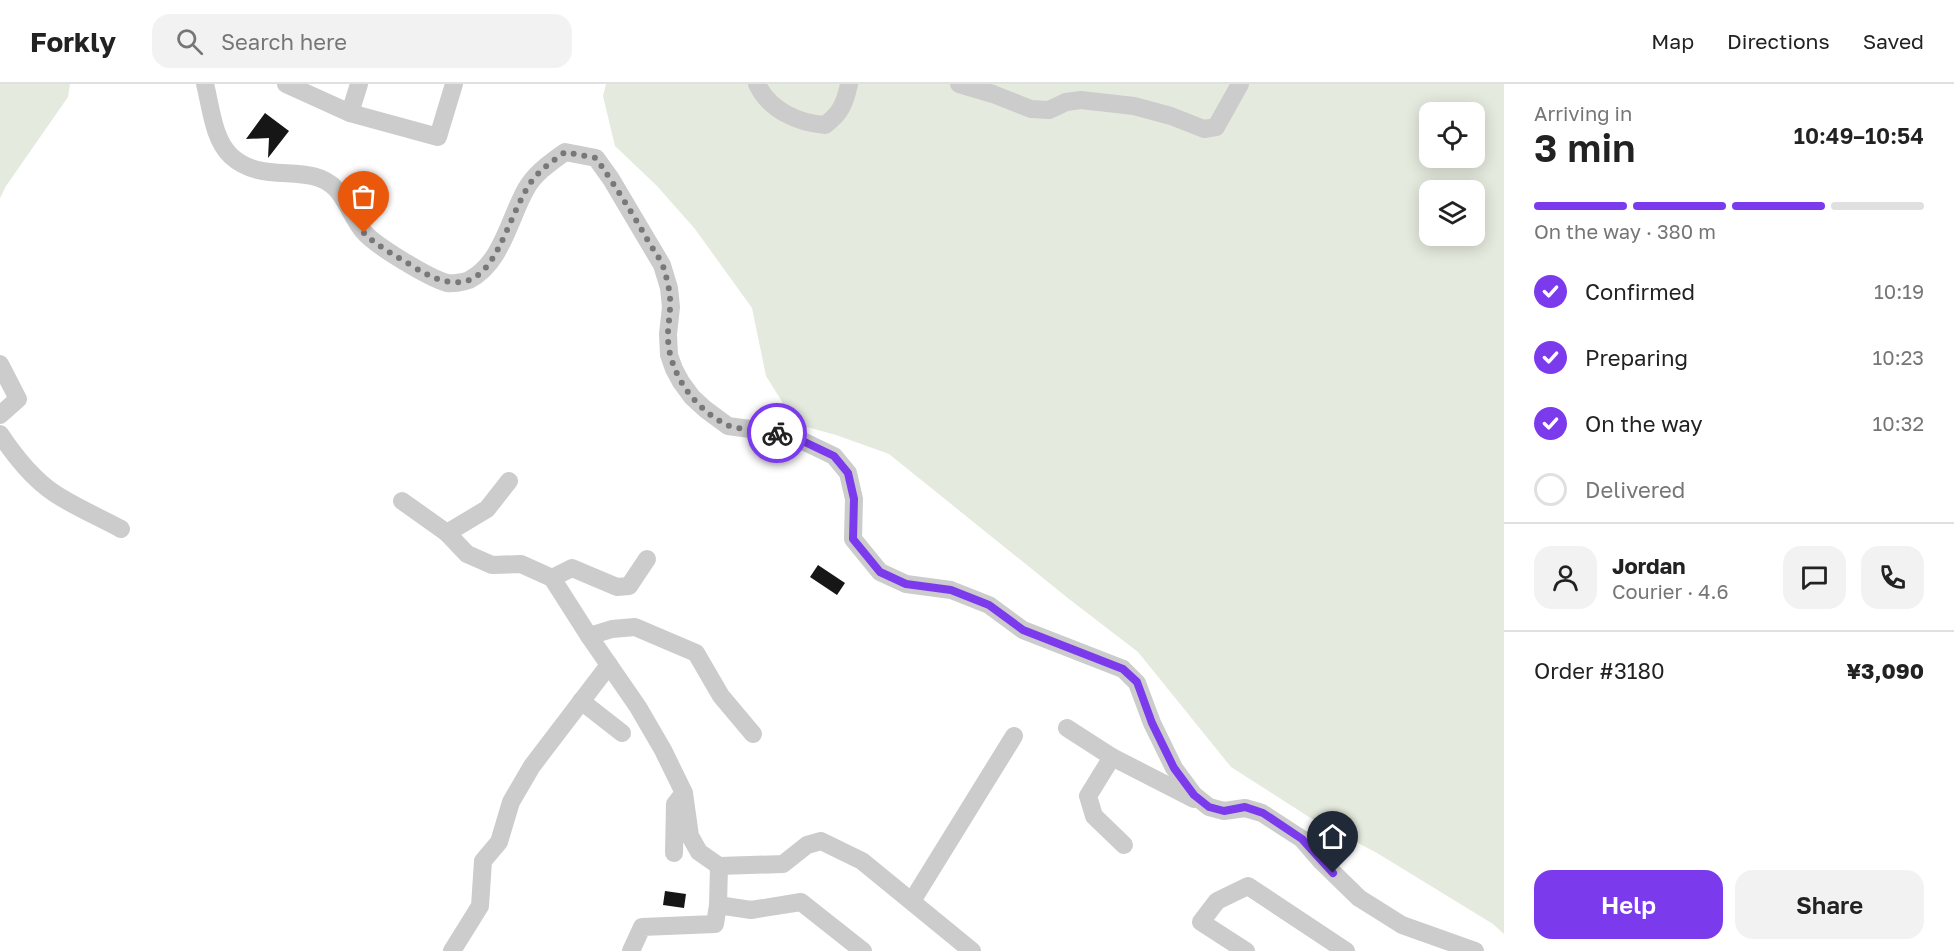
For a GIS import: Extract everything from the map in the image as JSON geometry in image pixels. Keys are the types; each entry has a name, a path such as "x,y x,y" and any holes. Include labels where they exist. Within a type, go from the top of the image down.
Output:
{"street":[{"path":"206,84 221,145 231,156 245,166 262,172 303,174 323,179 337,189 353,218 374,244 420,271 448,283 467,281 482,272 498,250 526,189 538,172 565,152 596,158 611,178 662,265 670,297 669,355 674,369 692,397 705,410 728,426 788,434 834,456 848,473 854,499 853,539 880,572 906,584 951,590 989,605 1023,630 1123,669 1137,682 1152,723 1174,768 1194,795 1209,807"},
{"path":"286,84 350,113 438,137 454,84"},
{"path":"350,113 359,84"},
{"path":"756,84 772,105 809,124 825,125 836,117 845,101 849,84"},
{"path":"959,84 1031,109 1049,110 1066,102 1082,100 1134,106 1171,116 1204,129 1216,127 1240,84"},
{"path":"0,364 18,399 0,415"},
{"path":"0,434 29,470 52,492 121,529"},
{"path":"447,533 487,509 509,481"},
{"path":"402,501 447,533 467,554 492,565 521,564 552,578 638,707 684,793 690,836 699,852 719,866 783,864 807,845 820,841 862,861 972,951"},
{"path":"552,578 572,568 617,588 629,586 646,559"},
{"path":"589,636 612,629 635,627 696,652 721,696 753,734"},
{"path":"452,951 480,906 483,861 498,842 510,802 532,765 609,665"},
{"path":"581,701 622,733"},
{"path":"1067,728 1112,757 1209,807 1224,811 1245,807 1263,813 1302,839 1359,898 1402,924 1475,951"},
{"path":"912,901 1014,736"},
{"path":"1112,757 1088,796 1094,816 1125,845"},
{"path":"674,853 675,804 684,793"},
{"path":"631,951 642,927 715,924 719,866"},
{"path":"1246,951 1202,922 1217,901 1248,886 1346,951"},
{"path":"718,905 751,910 801,902 863,951"}],"shaded area":[{"path":"0,84 70,84 68,97 0,198"},
{"path":"606,84 1504,84 1504,934 1493,924 1377,853 1309,817 1231,767 1138,652 889,454 836,435 796,424 766,376 752,308 695,229 657,186 615,146 603,96"}],"building":[{"path":"265,113 289,131 268,158 269,138 246,139"},
{"path":"818,565 845,583 837,595 810,577"},
{"path":"665,891 686,894 684,908 663,905"}],"way so far":[{"path":"364,233 374,244 420,271 448,283 467,281 482,272 498,250 526,189 538,172 565,152 596,158 611,178 662,265 669,288 669,355 681,382 705,410 728,426 777,433"}],"route":[{"path":"777,433 788,434 834,456 848,473 854,499 853,539 880,572 906,584 951,590 989,605 1023,630 1123,669 1137,682 1152,723 1174,768 1194,795 1209,807 1224,811 1245,807 1263,813 1302,839 1333,873"}]}
